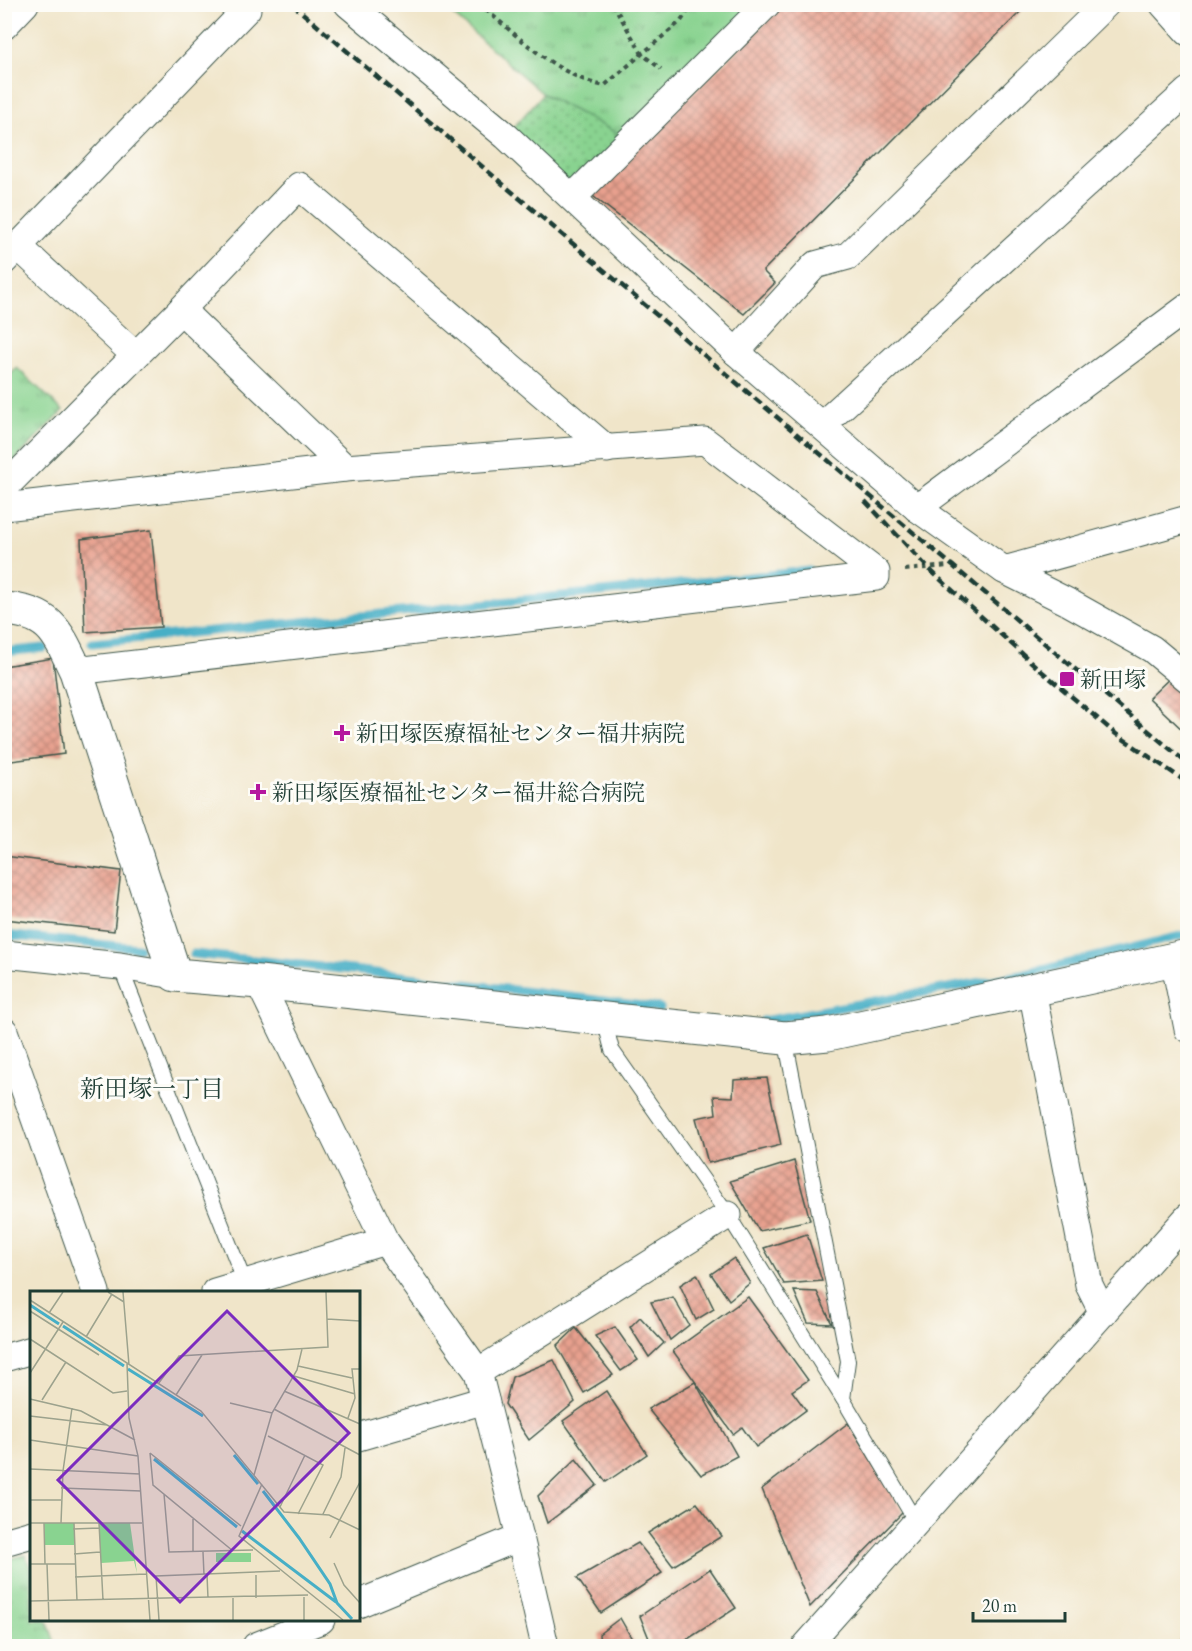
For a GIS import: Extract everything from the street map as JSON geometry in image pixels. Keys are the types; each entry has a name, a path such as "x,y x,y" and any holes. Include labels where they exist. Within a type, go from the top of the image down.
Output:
{"street":[{"path":"4,26 25,4"},
{"path":"135,355 11,254 247,9 242,4"},
{"path":"348,4 506,136 736,352 917,508 1004,570 1068,602 1152,649 1188,679"},
{"path":"573,197 767,4"},
{"path":"736,352 815,265 848,256 1106,4"},
{"path":"1163,4 1188,32"},
{"path":"822,426 1188,91"},
{"path":"4,488 181,310 299,186 607,449"},
{"path":"917,508 1188,307"},
{"path":"181,310 345,468"},
{"path":"4,507 345,468 705,441 876,572 876,577 76,670"},
{"path":"1004,570 1188,519"},
{"path":"4,609 34,614 51,626 61,639 76,670 175,975"},
{"path":"4,954 120,966 175,975 785,1038 828,1035 1181,958 1188,1029"},
{"path":"259,982 385,1241 478,1372 545,1647"},
{"path":"1032,990 1089,1285 1103,1313"},
{"path":"4,1031 95,1291"},
{"path":"478,1372 728,1215"},
{"path":"806,1647 1188,1217"},
{"path":"221,1291 385,1241"},
{"path":"4,1358 30,1351"},
{"path":"360,1436 485,1400"},
{"path":"4,1542 30,1535"},
{"path":"360,1603 520,1537"},
{"path":"256,1647 319,1621"}],"lane":[{"path":"120,966 245,1283"},
{"path":"604,1019 612,1050 728,1215 843,1399 916,1522"},
{"path":"785,1038 848,1361 843,1399"}],"path":[{"path":"479,4 535,50 567,72 604,86 681,21 693,4"},
{"path":"613,4 642,54 682,87"},
{"path":"876,572 953,565"}],"green space":[{"path":"442,5 767,5 630,140 543,94"},
{"path":"543,94 630,140 573,197 506,136"},
{"path":"17,368 63,411 5,470 5,380"},
{"path":"26,1555 30,1569 30,1621 47,1621 56,1646 8,1646 5,1638 5,1560"}],"building":[{"path":"784,4 1028,4 763,271 775,283 744,314 589,193"},
{"path":"151,530 161,627 85,632 81,539"},
{"path":"53,658 64,754 4,762 4,666"},
{"path":"1173,675 1188,687 1188,735 1149,698"},
{"path":"4,856 121,871 114,931 4,919"},
{"path":"767,1078 781,1145 708,1163 696,1118 716,1114 714,1096 733,1097 734,1080"},
{"path":"794,1161 810,1220 759,1231 730,1181"},
{"path":"807,1234 822,1281 784,1284 764,1248"},
{"path":"734,1258 750,1283 729,1300 711,1274"},
{"path":"697,1274 714,1309 696,1320 680,1285"},
{"path":"794,1291 817,1292 832,1324 808,1323"},
{"path":"673,1297 689,1325 670,1340 651,1302"},
{"path":"748,1297 808,1380 792,1391 806,1410 756,1447 742,1427 733,1434 673,1351"},
{"path":"640,1317 664,1343 649,1357 630,1327"},
{"path":"615,1327 638,1360 621,1371 595,1336"},
{"path":"576,1328 613,1375 584,1393 557,1346"},
{"path":"554,1360 575,1402 529,1440 505,1404 512,1377"},
{"path":"695,1382 737,1456 701,1475 648,1409"},
{"path":"606,1391 647,1454 606,1482 563,1421"},
{"path":"848,1423 903,1512 810,1607 762,1489"},
{"path":"576,1459 597,1485 547,1523 538,1496"},
{"path":"697,1503 722,1536 673,1566 648,1533"},
{"path":"638,1543 662,1573 601,1613 577,1578"},
{"path":"710,1569 736,1608 677,1646 652,1646 640,1616"},
{"path":"620,1618 636,1646 600,1646 599,1634"},
{"path":"1188,1633 1188,1646 1176,1646"}],"waterway":[{"path":"92,643 809,571"},
{"path":"4,652 44,648"},
{"path":"763,1021 1021,975 1188,934"},
{"path":"4,935 139,948"},
{"path":"194,954 352,970 660,1008"}],"railway":[{"path":"292,4 1188,764"},
{"path":"865,501 929,569 1039,669 1116,734 1188,783"}],"place":[{"name":"新田塚","path":"1067,679"},
{"name":"新田塚医療福祉センター福井病院","path":"342,733"},
{"name":"新田塚医療福祉センター福井総合病院","path":"258,792"}],"district":[{"name":"新田塚一丁目","path":"152,1088"}]}
